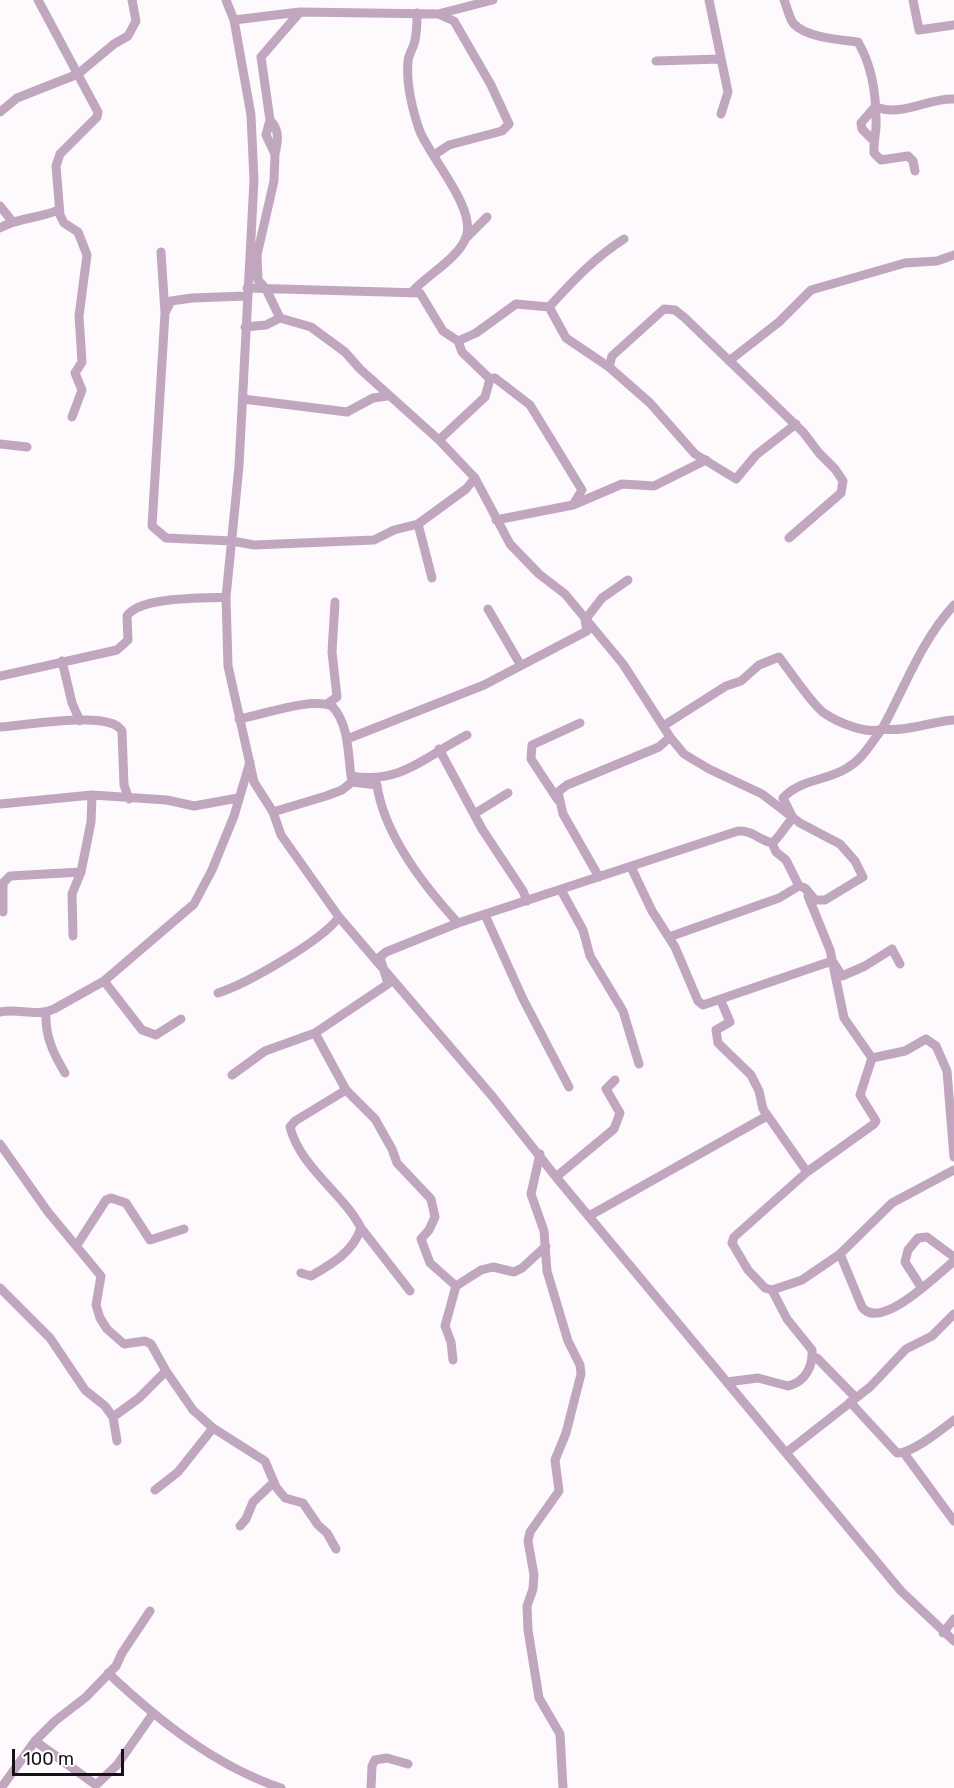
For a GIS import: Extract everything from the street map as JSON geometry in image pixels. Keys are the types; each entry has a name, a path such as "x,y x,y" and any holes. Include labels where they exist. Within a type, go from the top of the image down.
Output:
{"street":[{"path":"38,0 99,112 97,117 57,159 58,210 64,223 78,232 87,255 79,316 82,362 75,373 82,390 72,417"},
{"path":"0,112 17,98 78,74 114,44 128,36 136,21 132,0"},
{"path":"226,0 234,20 251,115 254,180 253,253 258,280 266,289 280,318 325,335 380,385 387,396 439,440 475,478 496,520 520,558 565,594 623,664 670,737 684,754 709,769 762,794 794,818 840,844 862,873 860,880 820,902 802,887"},
{"path":"234,20 300,12 438,14 493,0"},
{"path":"709,0 728,92 721,114"},
{"path":"784,0 792,21 798,27 839,42 858,42 864,51 871,77 877,122 874,153 878,159 908,156 913,160 915,171"},
{"path":"913,0 919,30 954,25"},
{"path":"300,12 261,57 270,120 276,126 278,139 274,181 253,253 247,292 243,399 226,597 228,666 239,719 251,760 254,782 273,812 281,835 339,917 540,1154 556,1177 901,1591 954,1641"},
{"path":"417,13 415,41 407,59 408,86 420,132 461,205 467,227 467,237"},
{"path":"434,155 449,145 502,131 509,124 491,86 454,21 438,14"},
{"path":"656,61 720,59"},
{"path":"875,107 884,110 915,108 954,99"},
{"path":"874,141 862,129 861,123 875,107"},
{"path":"0,206 12,221"},
{"path":"0,228 12,221 48,215 58,210"},
{"path":"412,292 428,275 453,257 467,237 487,217"},
{"path":"458,341 476,333 516,304 549,307 579,278 587,265 624,239"},
{"path":"161,252 165,313 152,526 166,538 232,541 254,545 374,540 394,530 418,524 466,489 475,478"},
{"path":"729,361 779,322 811,290 905,263 937,261 954,255"},
{"path":"165,313 171,301 266,289 374,294 420,293 443,331 458,341 462,352 490,380"},
{"path":"549,307 566,338 609,367 650,403 695,454 736,479 756,455 796,424"},
{"path":"609,367 612,356 664,309 675,310 685,318 796,424 836,469 843,481 841,493 789,538"},
{"path":"245,327 266,326 280,318"},
{"path":"490,380 495,378 530,405 582,490 573,505"},
{"path":"439,440 485,397 490,380"},
{"path":"243,399 347,412 373,398 387,396"},
{"path":"0,444 27,447"},
{"path":"496,520 573,505 622,484 654,486 706,460"},
{"path":"418,524 432,578"},
{"path":"347,739 484,685 520,664 587,631 585,620 602,598 628,580"},
{"path":"0,676 117,650 128,640 127,616 136,607 165,600 226,597"},
{"path":"335,602 332,652 337,711 347,739 352,779"},
{"path":"794,818 783,798 790,790 848,768 864,753 882,729 905,680 929,639 954,605"},
{"path":"488,609 520,664"},
{"path":"663,726 726,686 741,681 759,666 779,657 823,713 857,729 876,731 907,729 935,721 954,720"},
{"path":"62,661 72,703 80,722"},
{"path":"239,719 278,710 327,704 337,697"},
{"path":"327,704 337,711"},
{"path":"0,727 109,722 122,731 124,785 129,799"},
{"path":"579,723 532,745 531,759 558,800 563,814 599,877"},
{"path":"273,812 342,790 352,779 391,775 428,760 439,749 467,735"},
{"path":"558,800 558,792 567,785 626,763 659,747 670,737"},
{"path":"439,749 474,814 527,901"},
{"path":"0,1012 18,1010 46,1013 104,981 194,904 212,870 251,760"},
{"path":"352,779 377,785 380,802 417,874 458,923"},
{"path":"117,796 124,785"},
{"path":"474,814 508,793"},
{"path":"0,804 92,795 167,800 194,806 238,798"},
{"path":"73,936 72,894 81,872 91,822 92,795"},
{"path":"232,1075 265,1051 315,1033 388,984 380,964 380,957 386,952 458,923 738,831 753,832 762,841 772,843 777,839 781,829 794,818"},
{"path":"772,843 776,852 786,860 802,887 833,962 842,976 865,966 892,949 900,964"},
{"path":"631,867 652,910 669,937 698,1000 703,1005 721,1001 833,962"},
{"path":"3,912 3,883 10,876 81,872"},
{"path":"669,937 778,898 802,887"},
{"path":"561,890 583,930 590,956 623,1011 639,1064"},
{"path":"485,915 523,999 569,1087"},
{"path":"218,993 233,988 315,940 332,927 339,917"},
{"path":"833,962 844,1018 872,1058"},
{"path":"104,981 142,1030 156,1035 181,1019"},
{"path":"721,1001 730,1022 716,1030 718,1043 751,1075 767,1116 807,1172"},
{"path":"46,1013 45,1027 49,1044 65,1073"},
{"path":"315,1033 346,1090 375,1119 392,1149 397,1164 431,1199 435,1217 429,1230 421,1239 430,1263 456,1286"},
{"path":"872,1058 905,1051 926,1039 936,1047 947,1071 954,1157"},
{"path":"872,1058 860,1095 876,1121 807,1172 734,1237 732,1243 748,1270 765,1288 772,1290 802,1280 840,1254 892,1203 954,1170"},
{"path":"556,1177 614,1129 620,1113 606,1089 615,1080"},
{"path":"346,1090 295,1121 290,1127 292,1135 312,1166 335,1191 410,1291"},
{"path":"589,1216 767,1116"},
{"path":"0,1144 48,1212 101,1276 96,1305 107,1329 124,1344 149,1342 193,1410 213,1428 265,1461 274,1482 285,1498 303,1503 318,1526 327,1533 336,1549"},
{"path":"540,1154 531,1194 544,1231 547,1270 568,1341 580,1365 581,1374 566,1433 555,1460 559,1491 535,1523 528,1541 534,1575 533,1589 527,1606 528,1630 539,1698 560,1734 563,1788"},
{"path":"77,1245 106,1200 111,1198 126,1203 134,1211 150,1240 184,1229"},
{"path":"301,1272 311,1276 331,1264 356,1242 361,1228"},
{"path":"840,1254 867,1313 875,1316 885,1313 921,1287 954,1259 927,1237 918,1238 908,1251 905,1262 921,1287"},
{"path":"453,1360 446,1326 456,1286 481,1270 493,1267 514,1272 522,1268 546,1246"},
{"path":"0,1288 50,1338 85,1390 105,1406 112,1417 117,1441"},
{"path":"727,1382 747,1377 769,1379 788,1386 795,1384 810,1369 813,1358 812,1350 787,1319 772,1290"},
{"path":"787,1452 882,1375 906,1349 932,1336 954,1314"},
{"path":"813,1358 817,1358 893,1450 904,1453 952,1517"},
{"path":"112,1417 139,1398 166,1371"},
{"path":"904,1453 954,1420"},
{"path":"155,1490 178,1472 213,1428"},
{"path":"240,1526 246,1520 253,1502 274,1482"},
{"path":"1,1788 35,1741 55,1721 86,1697 116,1666 150,1611"},
{"path":"943,1633 954,1619"},
{"path":"108,1673 152,1715 208,1753 265,1783 281,1788"},
{"path":"35,1741 95,1786 117,1765 152,1715"},
{"path":"370,1788 372,1766 375,1760 387,1758 408,1764"}]}
